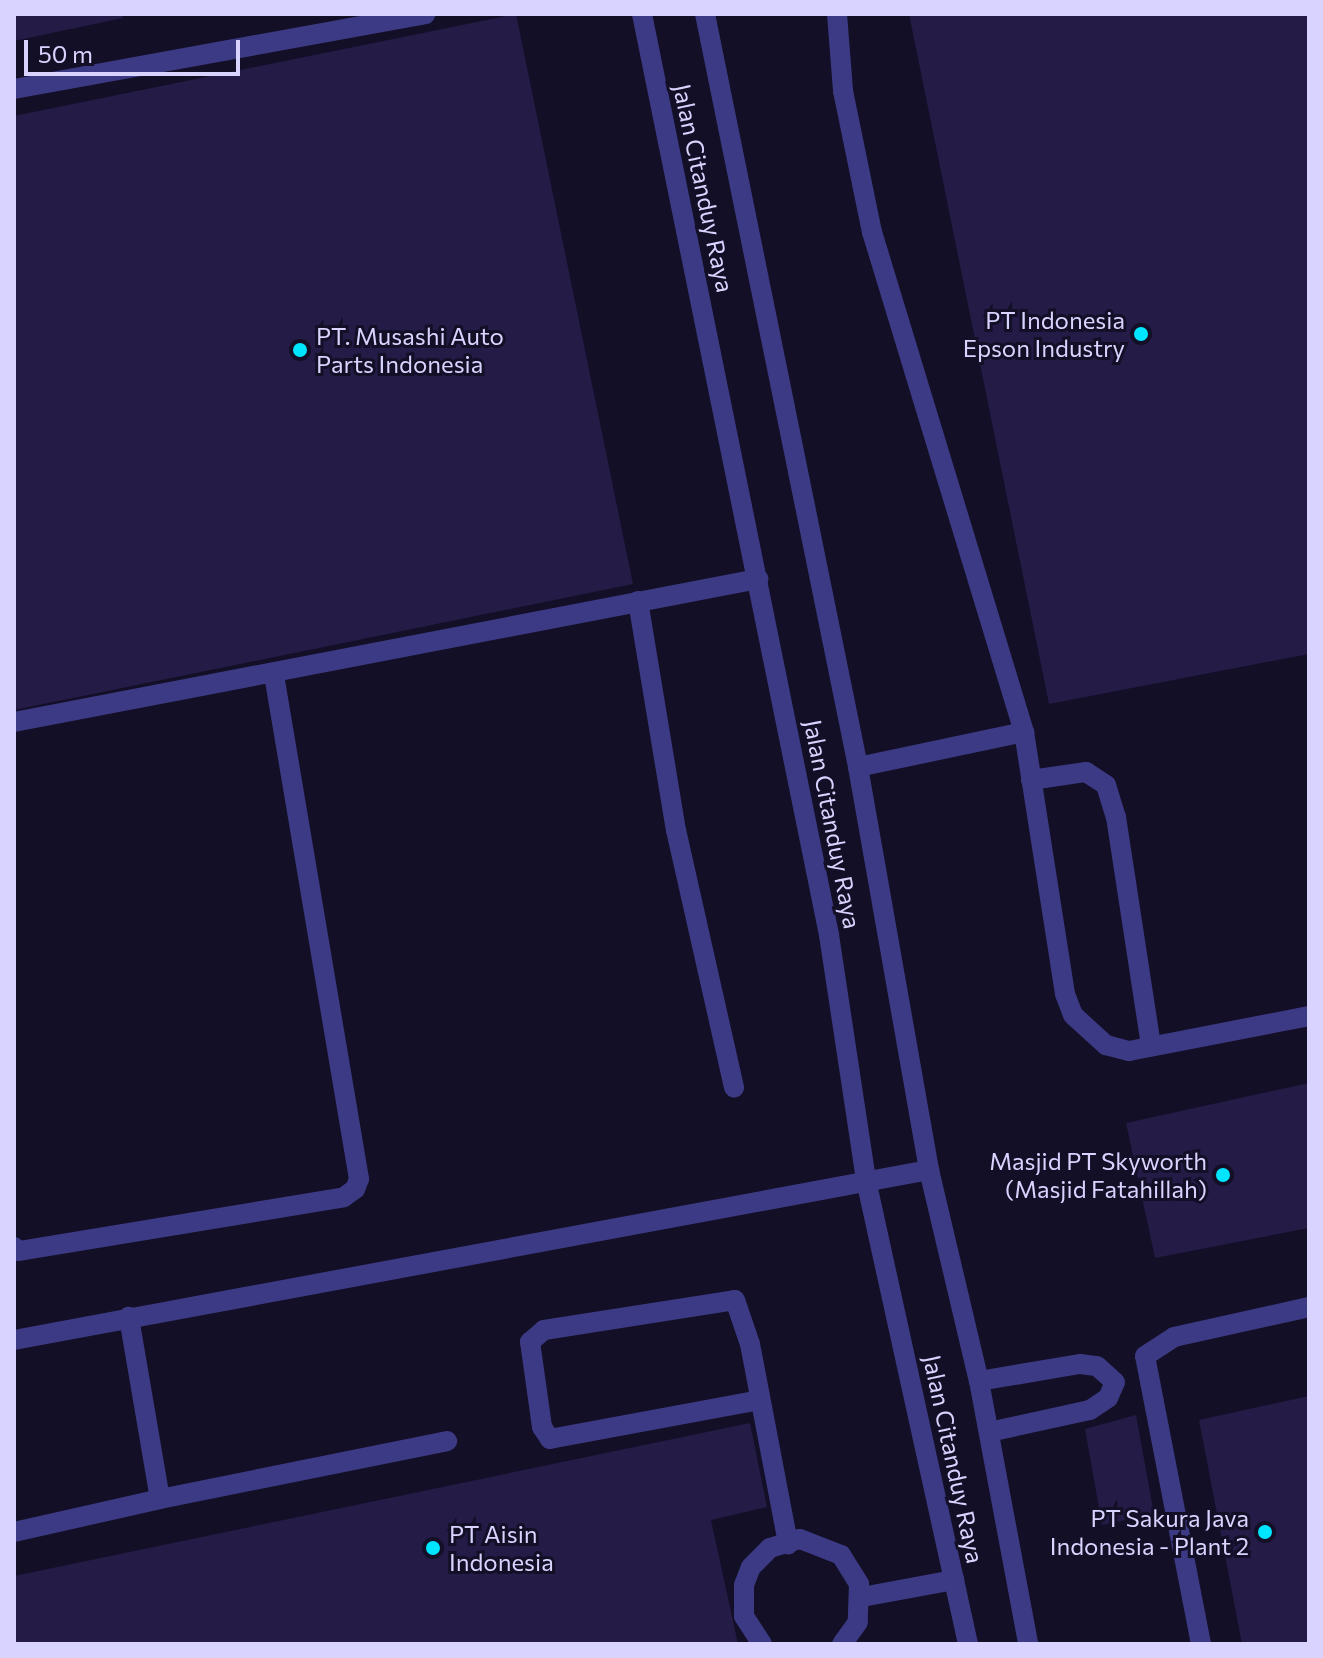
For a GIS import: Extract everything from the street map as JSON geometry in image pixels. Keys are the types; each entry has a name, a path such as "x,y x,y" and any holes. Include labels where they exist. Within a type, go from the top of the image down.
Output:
{"street":[{"path":"14,89 425,14"},
{"name":"Jalan Citanduy Raya","path":"642,14 829,935 866,1180 968,1644"},
{"name":"Jalan Citanduy Raya","path":"705,14 858,767 929,1170 979,1381 1028,1644"},
{"path":"837,14 843,91 872,232 1024,732 1073,1015 1106,1045 1129,1051 1309,1016"},
{"path":"14,722 274,675 758,579"},
{"path":"638,601 676,830 734,1088"},
{"path":"14,1247 19,1251 344,1197 355,1189 359,1179 274,675"},
{"path":"858,767 1024,732"},
{"path":"1031,780 1086,772 1106,785 1116,817 1151,1046"},
{"path":"14,1340 929,1170"},
{"path":"760,1400 550,1439 542,1427 530,1342 544,1330 731,1298 740,1306 760,1400 788,1544"},
{"path":"1201,1644 1145,1356 1165,1340 1309,1307"},
{"path":"129,1317 160,1499"},
{"path":"979,1381 1080,1364 1097,1366 1115,1382"},
{"path":"1115,1382 1147,1374"},
{"path":"989,1432 1090,1410 1108,1398 1115,1382"},
{"path":"14,1532 447,1441"},
{"path":"762,1644 744,1616 744,1585 751,1567 770,1548 800,1539 830,1547 852,1567 862,1597 858,1622 842,1644"},
{"path":"862,1597 954,1580"}],"building":[{"path":"14,14 122,14 123,18 14,41"},
{"name":"PT. Musashi Auto Parts Indonesia","path":"516,14 633,584 14,710 14,116"},
{"name":"PT Indonesia Epson Industry","path":"909,14 1309,14 1309,654 1049,704"},
{"name":"Masjid PT Skyworth (Masjid Fatahillah)","path":"1309,1083 1309,1228 1155,1258 1126,1123"},
{"name":"PT Sakura Java Indonesia - Plant 2","path":"1309,1396 1309,1644 1242,1644 1199,1420"},
{"path":"1136,1415 1154,1514 1102,1525 1085,1429"},
{"name":"PT Aisin Indonesia","path":"750,1423 767,1507 711,1520 738,1644 14,1644 14,1576"}],"place":[{"name":"PT Indonesia Epson Industry","path":"1141,334"},
{"name":"PT. Musashi Auto Parts Indonesia","path":"300,350"},
{"name":"Masjid PT Skyworth (Masjid Fatahillah)","path":"1223,1175"},
{"name":"PT Sakura Java Indonesia - Plant 2","path":"1265,1532"},
{"name":"PT Aisin Indonesia","path":"433,1548"}]}
